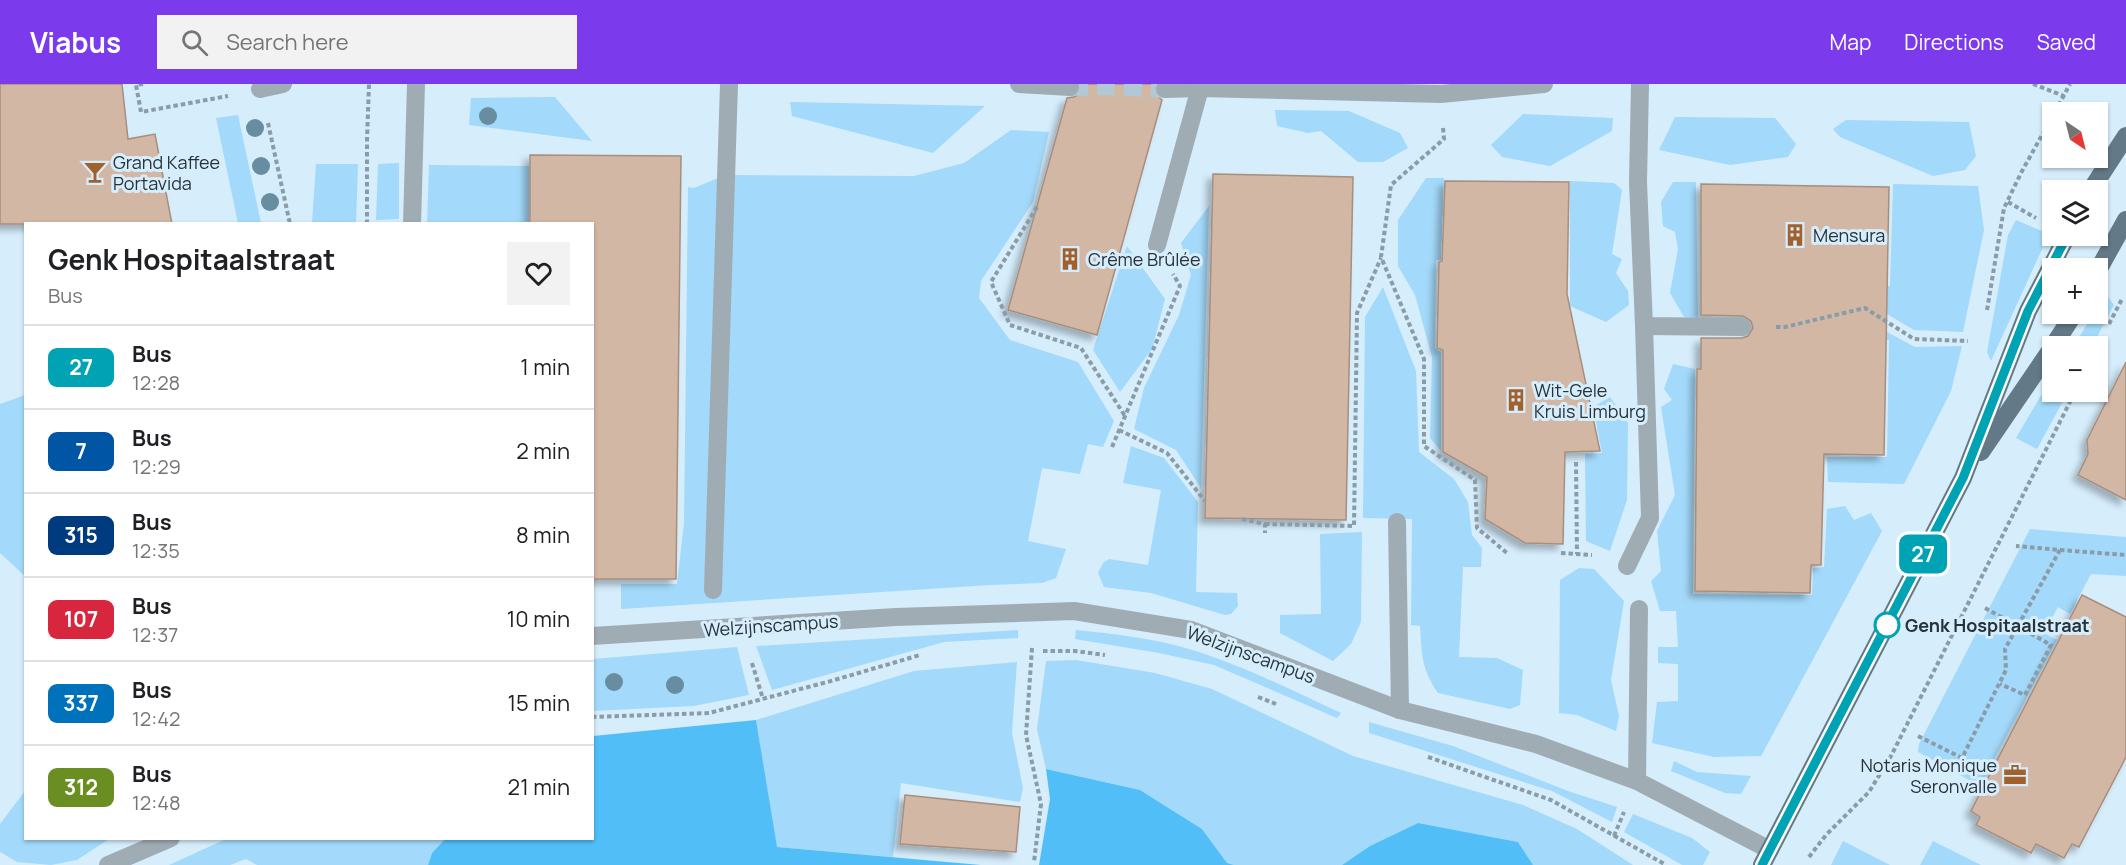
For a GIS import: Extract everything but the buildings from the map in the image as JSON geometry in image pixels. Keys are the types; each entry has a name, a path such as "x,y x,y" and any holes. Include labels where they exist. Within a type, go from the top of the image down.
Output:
{"main road":[{"path":"2097,180 2126,136"},
{"path":"2105,258 2126,220"},
{"path":"1766,858 1963,478 2028,311 2062,246"},
{"path":"1963,478 2042,363"}],"street":[{"path":"260,89 283,84"},
{"path":"412,222 416,84"},
{"path":"713,590 729,84"},
{"path":"1019,84 1070,87"},
{"path":"1165,89 1234,87 1441,94 1544,84"},
{"path":"1627,566 1650,518 1638,182 1640,84"},
{"path":"1157,246 1200,88"},
{"path":"1644,326 1742,327"},
{"path":"1397,522 1400,710"},
{"path":"1637,781 1639,609"},
{"name":"Welzijnscampus","path":"594,636 896,617 1074,611 1191,630 1400,710 1536,744 1637,781 1766,858"},
{"path":"108,865 166,840"}],"path":[{"path":"143,84 136,85 141,112 232,96"},
{"path":"367,222 369,84"},
{"path":"2033,84 2064,96"},
{"path":"2061,102 2070,84"},
{"path":"260,89 290,222"},
{"path":"1242,519 1264,524 1354,526 1357,313 1381,257 1391,184 1444,139 1441,94"},
{"path":"1986,317 2004,208 2042,135"},
{"path":"2008,202 2042,221"},
{"path":"1037,207 991,282 1010,325 1081,348 1125,416"},
{"path":"1112,447 1180,286 1157,246"},
{"path":"1381,257 1424,358 1424,446 1475,480 1477,528 1507,554"},
{"path":"1742,327 1785,327 1865,308 1914,339 1968,341"},
{"path":"1803,865 1826,835 1869,792 1892,756 2070,402"},
{"path":"1119,430 1167,453 1205,501"},
{"path":"1576,462 1577,554"},
{"path":"1264,524 1265,533"},
{"path":"2016,546 2126,555"},
{"path":"1962,759 2006,670 2005,649 2060,550"},
{"path":"1985,608 2051,645 2025,695 2000,684"},
{"path":"1033,641 1026,735 1041,804 1034,862"},
{"path":"1021,651 1075,651 1108,656"},
{"path":"594,717 709,714 922,654"},
{"path":"751,657 763,699"},
{"path":"1254,696 1285,707"},
{"path":"1918,736 1987,770"},
{"path":"1422,755 1551,800 1666,865"},
{"path":"1614,836 1627,806"}],"shaded area":[{"path":"555,97 592,141 469,125 471,98"},
{"path":"790,102 985,106 933,153 792,116"},
{"path":"1275,110 1349,111 1400,133 1408,148 1383,162 1358,162 1321,131 1308,133 1277,126"},
{"path":"1523,114 1613,118 1612,131 1550,166 1502,157 1491,145"},
{"path":"238,115 261,222 238,222 216,118"},
{"path":"1675,117 1775,118 1796,144 1788,157 1730,165 1659,150"},
{"path":"1846,120 1969,122 1976,156 1965,170 1933,176 1840,137 1833,129"},
{"path":"1011,130 1049,132 1033,202 981,281 979,298 1010,340 1078,362 1114,421 1103,447 1088,444 1080,474 1042,468 1028,541 1066,549 1056,578 1042,583 621,609 621,584 677,584 684,523 688,187 694,188 725,175 914,176 964,163"},
{"path":"399,163 399,219 376,220 378,164"},
{"path":"316,164 358,164 356,222 312,222"},
{"path":"429,165 530,166 530,222 427,222"},
{"path":"1426,178 1444,178 1441,260 1436,260 1435,348 1441,352 1441,451 1430,438 1432,357 1415,295 1398,266 1398,220"},
{"path":"1570,181 1614,183 1622,190 1612,254 1622,259 1616,273 1628,291 1629,305 1606,322 1570,306"},
{"path":"1673,182 1696,182 1698,318 1684,317 1670,293 1678,249 1675,232 1663,226 1661,202"},
{"path":"1893,184 1978,186 1984,230 1963,332 1914,330 1870,304 1824,285 1890,286"},
{"path":"1209,206 1201,488 1176,450 1134,429 1144,388 1179,315 1191,275 1181,243"},
{"path":"2016,220 2042,231 2044,246 1991,361 1987,352 2008,235"},
{"path":"1127,246 1165,299 1152,349 1120,392 1093,350"},
{"path":"1383,287 1416,371 1419,452 1454,479 1468,502 1472,535 1482,548 1481,567 1463,567 1459,657 1497,658 1523,670 1520,705 1510,709 1438,693 1425,668 1420,626 1411,625 1412,519 1363,518 1365,317"},
{"path":"2108,297 2114,305 2108,316"},
{"path":"1857,316 1915,347 1962,346 1951,391 1904,484 1828,482 1827,457 1887,457 1889,340 1821,339"},
{"path":"2087,324 2104,324 2097,336 2080,336"},
{"path":"1673,364 1695,369 1693,594 1812,595 1813,568 1824,567 1827,509 1845,506 1854,520 1871,513 1882,531 1761,756 1714,757 1652,743 1657,702 1678,701 1678,664 1658,663 1658,647 1678,647 1676,611 1660,611 1651,581 1661,571 1657,531 1675,495 1661,407 1672,400 1664,389"},
{"path":"2042,394 2042,402 2063,402 2037,449 2016,438"},
{"path":"24,396 24,575 0,553 0,404"},
{"path":"1610,397 1628,423 1627,500 1610,551 1586,541 1585,454 1602,453 1593,407"},
{"path":"1131,446 1164,458 1198,502 1196,592 1237,593 1238,606 1231,614 1225,615 1151,593 1104,587 1098,573 1103,563 1109,559 1148,565 1161,490 1123,483"},
{"path":"2030,529 2126,537 2126,576 2091,574 2070,614 2058,607 2044,633 2057,640 1980,786 1918,752 1919,744"},
{"path":"1362,532 1361,622 1351,644 1333,661 1280,633 1280,615 1321,614 1320,534"},
{"path":"1579,568 1594,569 1624,601 1611,680 1619,716 1616,731 1577,715 1559,713 1560,580"},
{"path":"1018,630 1018,638 944,642 772,690 756,646"},
{"path":"1076,630 1147,639 1209,655 1341,713 1337,718 1214,665 1075,639"},
{"path":"737,647 749,695 694,706 594,711 594,659"},
{"path":"1076,660 1155,673 1212,689 1353,756 1523,805 1577,829 1633,865 1533,865 1518,842 1418,823 1370,846 1342,865 1234,865 1227,863 1202,829 1140,790 1046,769 1037,729 1046,661"},
{"path":"1017,662 1012,733 1023,788 1020,802 901,783 893,857 776,847 756,720 914,671"},
{"path":"756,720 777,847 981,865 428,865 432,853 444,840 594,840 594,736"},
{"path":"1369,722 1453,746 1568,791 1617,807 1612,822 1552,791 1369,733"},
{"path":"1674,761 1697,772 1751,776 1741,794 1725,793 1671,771"},
{"path":"1046,769 1140,790 1202,829 1227,863 1234,865 1039,865 1050,799"},
{"path":"24,792 24,840 107,840 77,860 51,865 17,862 0,852 0,824"},
{"path":"1633,814 1692,838 1710,852 1703,865 1682,865 1624,832"},
{"path":"1418,823 1518,842 1533,865 1342,865 1370,846"},
{"path":"224,840 444,840 432,853 428,865 257,865 246,859 230,865 169,865"},
{"path":"1843,841 1890,865 1831,865"},
{"path":"1933,841 1981,865 1920,865"}],"tunnel":[{"path":"1070,87 1112,86 1165,89"}],"bus line":[{"name":"27","path":"1762,865 1963,478 2028,311 2062,246"}],"place":[{"name":"Grand Kaffee Portavida","path":"95,172"},
{"name":"Mensura","path":"1795,235"},
{"name":"Crême Brûlée","path":"1070,259"},
{"name":"Wit-Gele Kruis Limburg","path":"1516,400"},
{"name":"Genk Hospitaalstraat","path":"1887,625"},
{"name":"Notaris Monique Seronvalle","path":"2015,775"}]}
